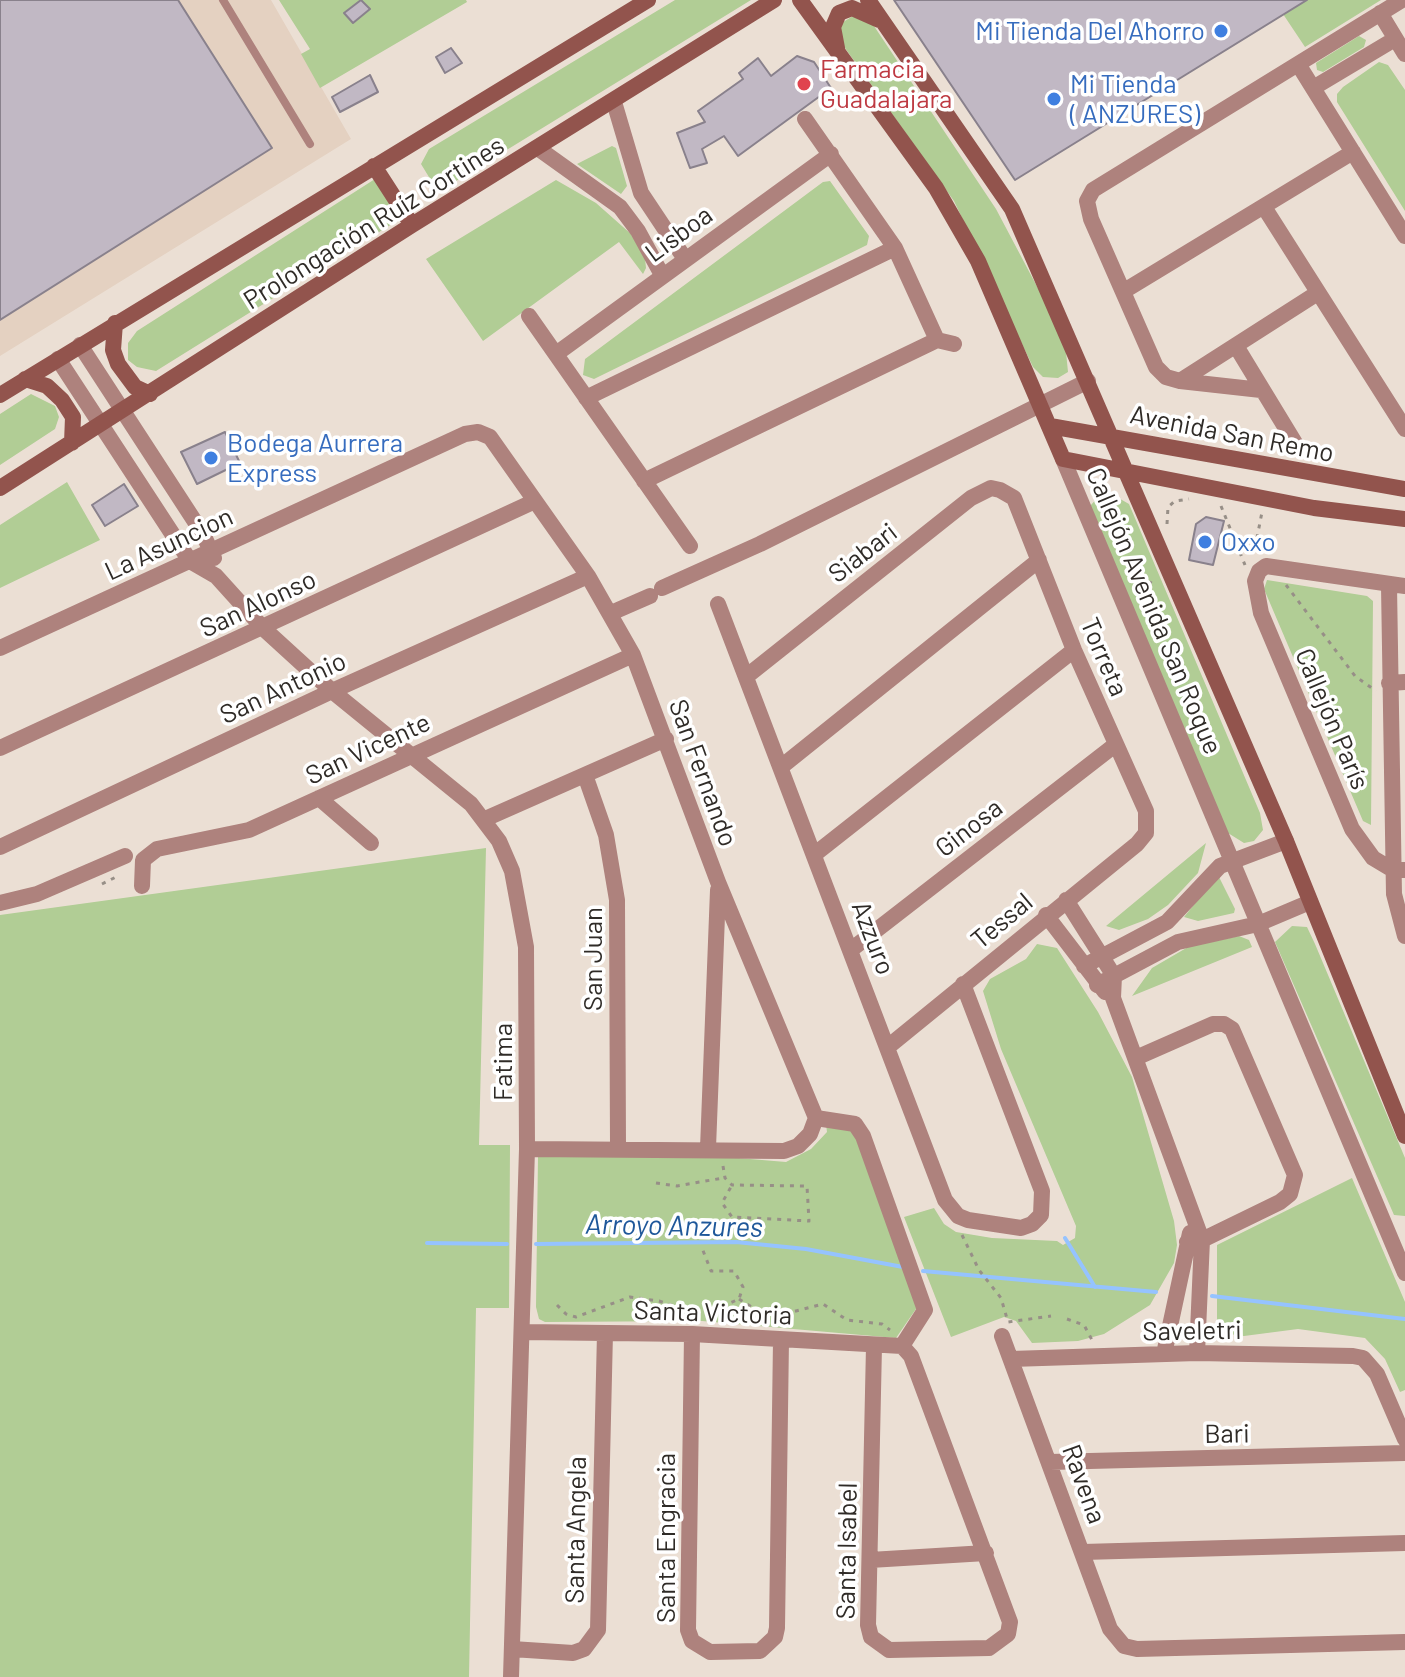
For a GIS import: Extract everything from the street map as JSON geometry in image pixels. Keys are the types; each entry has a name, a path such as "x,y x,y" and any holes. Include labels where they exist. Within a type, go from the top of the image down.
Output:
{"street":[{"name":"Prolongación Ruíz Cortines","path":"0,395 648,0"},
{"name":"Prolongación Ruíz Cortines","path":"0,488 412,225 539,149 774,0"},
{"name":"Callejón Avenida San Roque","path":"800,0 936,188 978,261 1258,924 1399,1244 1404,1268"},
{"name":"Callejón Avenida San Roque","path":"868,0 1012,209 1286,841 1405,1136"},
{"path":"882,0 887,25"},
{"path":"1261,390 1180,381 1166,377 1156,367 1091,219 1087,201 1093,190 1402,0"},
{"path":"839,55 833,35 834,20 839,13 859,9 887,25"},
{"path":"1380,13 1405,54"},
{"path":"1313,88 1395,39"},
{"path":"1298,64 1405,236"},
{"path":"614,102 641,193 685,259"},
{"path":"805,119 895,248 937,340"},
{"path":"539,149 620,207 662,275"},
{"path":"1124,291 1353,152"},
{"name":"Lisboa","path":"556,354 831,154"},
{"path":"374,166 412,225"},
{"path":"620,207 641,193"},
{"path":"1264,207 1316,294 1405,429"},
{"path":"586,398 895,248"},
{"path":"1180,381 1316,294"},
{"path":"529,316 690,546"},
{"path":"115,323 113,350 118,364 135,387 150,394"},
{"path":"644,481 937,340 954,344"},
{"path":"80,345 213,550 216,576"},
{"path":"1236,346 1298,448"},
{"name":"Fatima","path":"58,359 190,561 216,576 263,628 332,691 412,754 485,819 512,871 522,907 526,947 527,1149 511,1677"},
{"path":"25,379 47,386 62,400 73,417 72,443"},
{"path":"611,613 760,544 1088,381"},
{"name":"Avenida San Remo","path":"1050,426 1405,489"},
{"name":"La Asuncion","path":"0,648 465,434 478,432 490,437"},
{"name":"San Fernando","path":"490,437 588,576 633,655 718,882 816,1118"},
{"path":"1063,459 1314,508 1403,518 1405,489"},
{"name":"Siabari","path":"747,676 971,498 991,488 1014,498"},
{"path":"155,510 176,495"},
{"name":"Torreta","path":"1014,498 1074,650 1146,811 1146,833"},
{"name":"San Alonso","path":"0,748 535,501"},
{"path":"781,767 1039,560"},
{"path":"1253,566 1397,586"},
{"name":"Callejón París","path":"1253,566 1261,613 1352,829 1373,858 1399,870"},
{"name":"San Antonio","path":"0,847 332,691 588,576"},
{"name":"Callejón París","path":"1397,586 1390,685 1398,774 1397,913 1405,936"},
{"name":"Azzuro","path":"718,604 951,1209 968,1220 1021,1228 1032,1224 1041,1215 1042,1191 963,984"},
{"path":"815,854 1074,650"},
{"name":"San Vicente","path":"142,886 143,860 157,849 239,834 633,655"},
{"path":"485,819 666,739"},
{"name":"Ginosa","path":"852,949 1115,745"},
{"name":"San Juan","path":"585,775 606,835 617,900 618,1147"},
{"path":"319,798 371,843"},
{"name":"Tessal","path":"889,1046 1146,833"},
{"path":"1084,966 1167,922 1220,866 1286,841"},
{"path":"0,903 37,894 125,856"},
{"path":"708,1148 718,882"},
{"path":"1066,900 1114,976 1113,998 1138,1057 1195,1220 1197,1353"},
{"path":"1097,985 1178,942 1258,924 1310,902"},
{"path":"1046,915 1097,985 1113,998"},
{"path":"1167,922 1178,942"},
{"path":"1138,1057 1213,1024 1224,1024 1232,1029 1295,1175 1290,1194 1195,1241 1164,1354"},
{"path":"527,1149 618,1147 784,1151 798,1146 810,1134 816,1118 855,1124 863,1136 925,1310 903,1345"},
{"name":"Santa Victoria","path":"522,1332 692,1334 874,1346 903,1345"},
{"name":"Santa Angela","path":"512,1649 573,1653 584,1649 598,1630 605,1333"},
{"name":"Santa Engracia","path":"692,1334 688,1630 692,1641 710,1652 760,1651 775,1637 781,1340"},
{"name":"Ravena","path":"1002,1336 1110,1629 1124,1646 1137,1649 1405,1642"},
{"name":"Santa Isabel","path":"874,1346 868,1625 878,1645 889,1650 989,1648 1008,1634 1010,1622 911,1356 903,1345"},
{"name":"Saveletri","path":"1011,1359 1197,1353 1353,1356 1371,1365 1405,1439"},
{"name":"Bari","path":"1050,1462 1405,1453"},
{"path":"1083,1552 1405,1543"},
{"path":"870,1560 986,1553"}],"lane":[{"path":"223,0 310,144"}],"path":[{"path":"1220,503 1236,538 1237,552 1253,566"},
{"path":"1253,566 1262,512"},
{"path":"1236,538 1255,548"},
{"path":"1135,613 1155,574"},
{"path":"1282,579 1355,676 1390,685"},
{"path":"1172,677 1182,634"},
{"path":"726,1159 722,1168 725,1178 732,1185 807,1186 809,1221 732,1217 722,1203 732,1185"},
{"path":"656,1183 677,1186 725,1178"},
{"path":"961,1230 979,1270 1001,1298 1008,1322 1051,1316"},
{"path":"557,1305 566,1314 576,1317 630,1297 659,1301 704,1316 716,1314 719,1308 739,1299 743,1287 734,1271 711,1271 702,1248"},
{"path":"739,1299 761,1313 796,1311 823,1304 847,1320 882,1324 903,1345"},
{"path":"1067,1319 1084,1325 1092,1340"}],"shaded area":[{"path":"0,0 271,0 351,139 0,356"}],"green space":[{"path":"279,0 467,2 320,88 301,54 310,49"},
{"path":"675,0 751,0 448,186 432,182 421,164 429,149"},
{"path":"1306,0 1381,0 1305,47 1283,14"},
{"path":"853,16 872,23 996,209 1051,313 1066,352 1068,372 1058,378 1043,377 1033,367 954,201 840,41 840,24"},
{"path":"1359,36 1366,40 1364,47 1323,72 1317,70 1316,63"},
{"path":"1379,62 1388,65 1405,90 1405,211 1337,102 1337,94 1343,87"},
{"path":"612,146 616,148 627,186 621,194 577,164"},
{"path":"375,179 400,219 156,371 137,367 128,360 128,343 137,331"},
{"path":"556,180 596,203 631,234 645,258 646,268 643,274 619,242 483,341 426,259"},
{"path":"830,181 869,236 867,245 594,379 583,375 585,359 823,182"},
{"path":"31,394 55,406 59,417 55,429 0,465 0,414"},
{"path":"67,482 100,540 0,588 0,525"},
{"path":"1100,495 1115,496 1129,504 1260,813 1263,830 1254,841 1244,843 1228,833 1090,506"},
{"path":"1267,580 1367,596 1373,601 1371,825 1363,821 1264,589"},
{"path":"1206,843 1198,873 1168,905 1148,919 1119,930 1106,926"},
{"path":"486,848 479,1145 510,1145 509,1308 476,1308 469,1677 0,1677 0,915"},
{"path":"1218,875 1235,909 1234,913 1198,921 1184,917"},
{"path":"1292,926 1307,927 1405,1158 1405,1216 1394,1215 1275,942"},
{"path":"1239,936 1249,940 1252,947 1132,996 1152,968 1188,947"},
{"path":"1037,944 1057,948 1098,1012 1132,1077 1174,1221 1177,1245 1174,1263 1150,1305 1104,1334 1078,1341 1032,1343 1016,1321 1004,1317 951,1337 904,1217 934,1208 944,1224 956,1232 992,1238 1057,1241 1063,1245 1075,1238 1076,1226 1001,1049 983,991 990,979 1026,959"},
{"path":"826,1124 853,1128 918,1306 896,1338 702,1321 545,1322 539,1319 536,1307 538,1156 714,1156 786,1162 811,1149 827,1132"},
{"path":"1352,1178 1405,1302 1405,1390 1400,1392 1385,1359 1365,1338 1298,1329 1234,1335 1217,1320 1217,1245"}],"building":[{"path":"0,0 178,0 272,148 0,320"},
{"path":"361,0 370,9 353,23 344,13"},
{"name":"Mi Tienda ( ANZURES)","path":"894,0 1307,0 1015,180"},
{"path":"451,48 462,63 445,73 436,57"},
{"path":"797,56 814,62 831,88 738,156 724,136 702,149 707,163 690,168 677,133 705,122 698,111 743,79 739,73 758,58 771,76"},
{"path":"370,75 378,92 340,112 332,97"},
{"name":"Bodega Aurrera Express","path":"225,432 240,463 197,484 181,452"},
{"path":"124,484 138,506 105,526 92,505"},
{"name":"Oxxo","path":"1206,517 1224,521 1213,565 1189,560 1196,524"}],"waterway":[{"path":"1065,1238 1095,1287"},
{"name":"Arroyo Anzures","path":"536,1244 736,1242 806,1249 903,1267"},
{"name":"Arroyo Anzures","path":"427,1243 507,1244"},
{"name":"Arroyo Anzures","path":"923,1271 1156,1292"},
{"name":"Arroyo Anzures","path":"1212,1296 1405,1319"}],"place":[{"name":"Mi Tienda Del Ahorro","path":"1221,31"},
{"name":"Farmacia Guadalajara","path":"804,84"},
{"name":"Mi Tienda ( ANZURES)","path":"1054,99"},
{"name":"Bodega Aurrera Express","path":"211,458"},
{"name":"Oxxo","path":"1205,542"}]}
